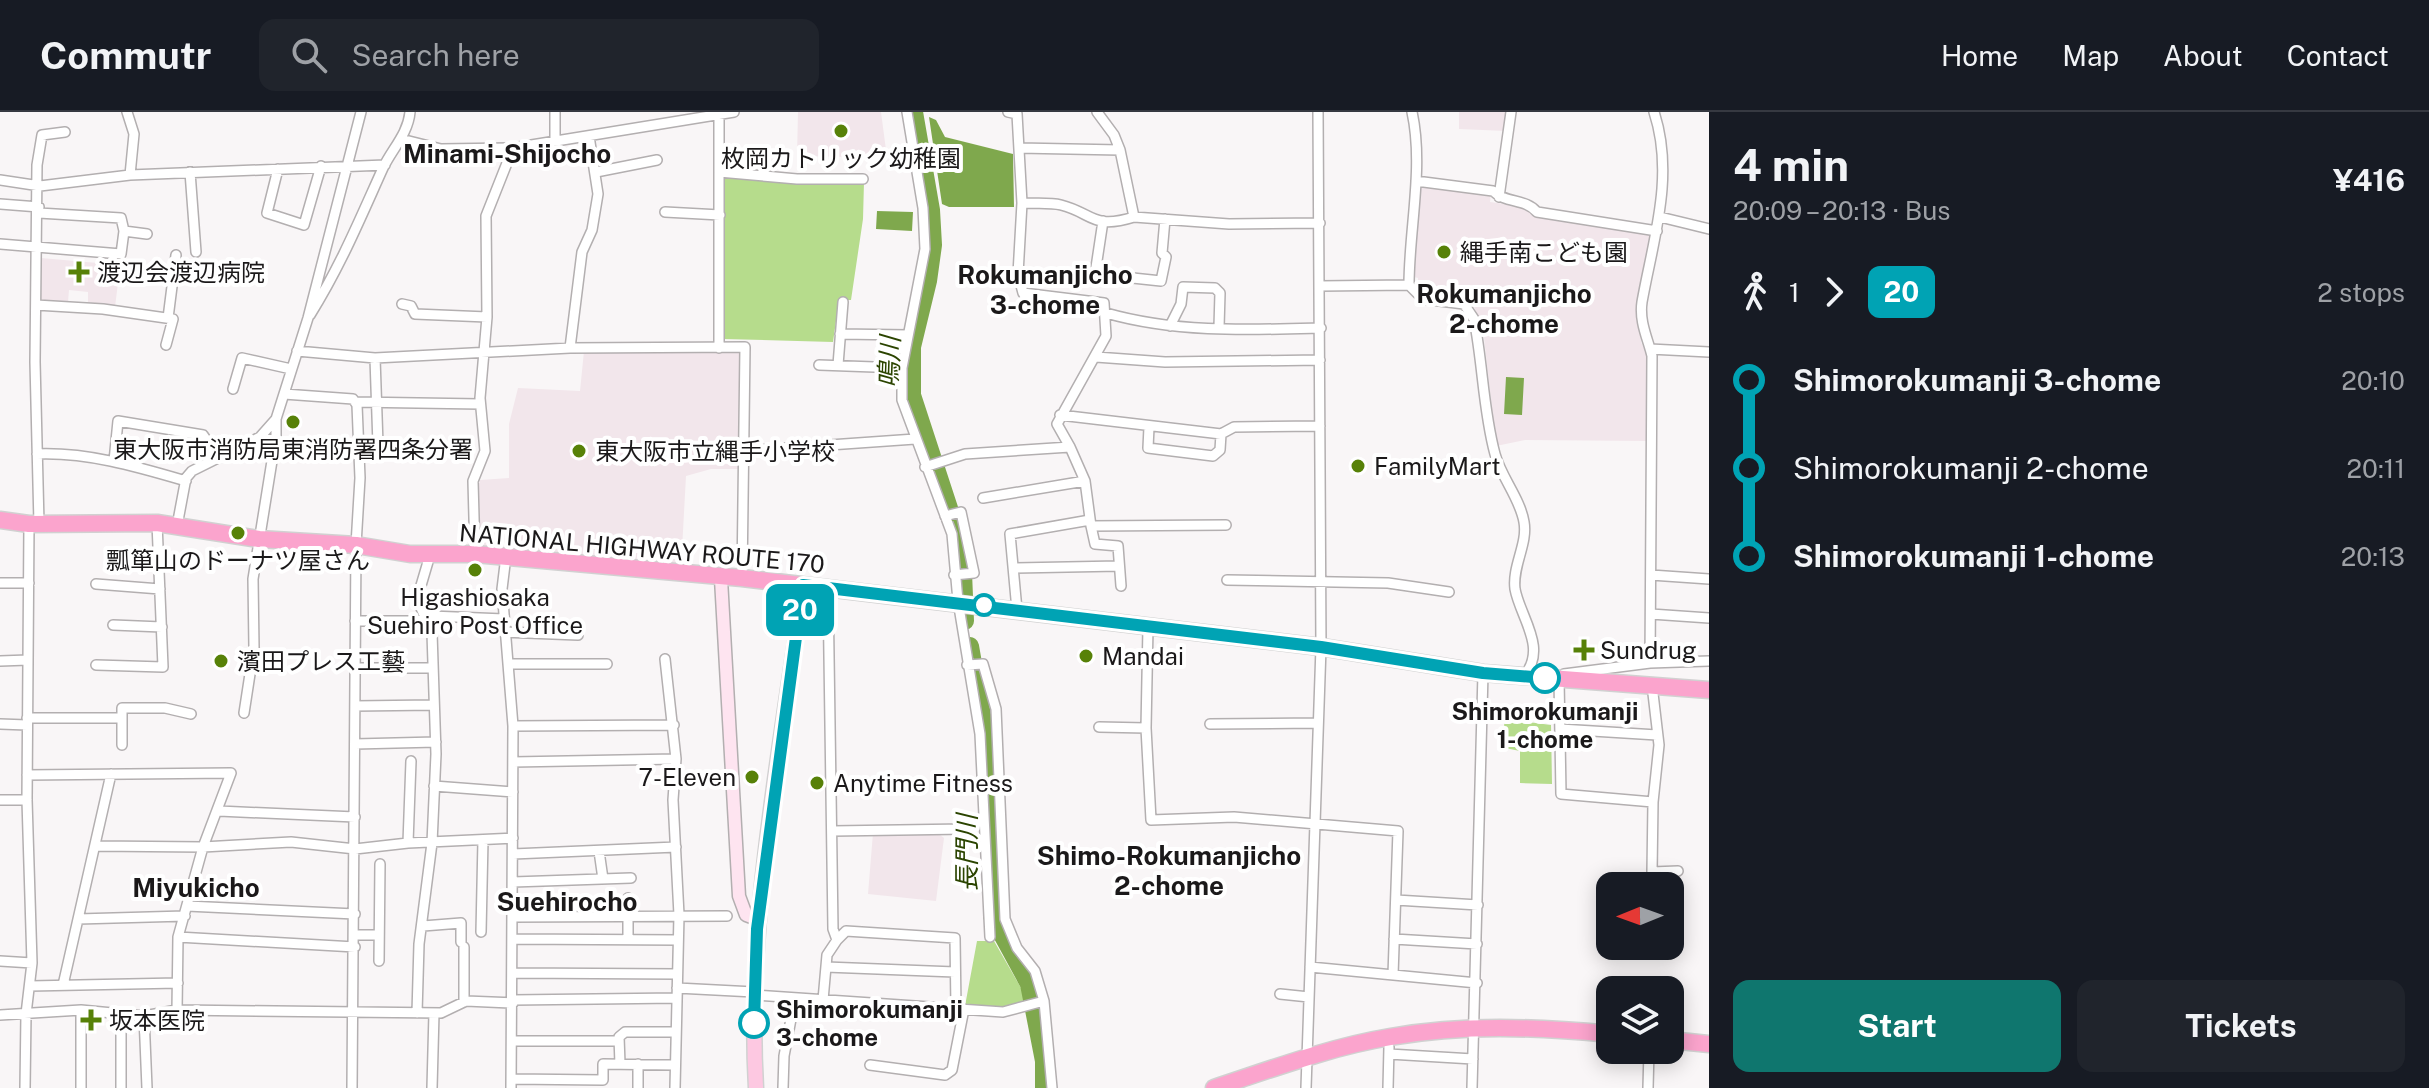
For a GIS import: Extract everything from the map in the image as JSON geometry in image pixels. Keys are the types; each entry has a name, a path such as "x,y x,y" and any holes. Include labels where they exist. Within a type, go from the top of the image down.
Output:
{"highway":[{"name":"NATIONAL HIGHWAY ROUTE 170","path":"0,520 34,524 157,523 259,539 356,545 430,555 506,556 721,579 742,578 1321,647 1483,673 1709,690"},
{"path":"1214,1088 1305,1058 1388,1046 1474,1028 1537,1027 1596,1033"},
{"path":"1684,1041 1709,1044"}],"main road":[{"path":"756,1088 754,993 759,920 803,585"}],"street":[{"path":"127,112 134,134 130,175"},
{"path":"244,713 254,648 253,579 276,436 276,419 308,318 361,112"},
{"path":"308,318 344,259 385,165 409,125 410,112"},
{"path":"555,112 555,143"},
{"path":"659,112 661,125"},
{"path":"401,139 441,149 513,148 734,112"},
{"path":"907,112 923,208 925,249 902,368 902,400 952,534 954,575 962,602 967,665 980,734 990,937"},
{"path":"1008,112 1017,114 1022,203 1018,274 1023,293 1104,303 1106,336 1057,424 1085,481 1095,544 1118,546 1121,586"},
{"path":"1097,112 1120,150 1134,217"},
{"path":"1306,1088 1316,823 1316,723 1321,647 1318,112"},
{"path":"1412,112 1416,181 1409,231 1409,285 1423,299 1464,304 1474,319 1489,431 1496,460 1524,520 1515,586 1531,629 1532,660 1524,676"},
{"path":"1499,197 1511,112"},
{"path":"1650,663 1650,349 1645,341 1642,303 1660,217 1662,166 1654,112"},
{"path":"719,114 719,348"},
{"path":"25,1088 26,1014 32,963 27,721 29,583 37,454 36,305 40,186 37,165 42,135 65,132"},
{"path":"570,348 582,252 592,230 598,194 589,136"},
{"path":"475,554 473,481 485,451 480,404 487,317 486,216 513,148"},
{"path":"1019,148 1120,150"},
{"path":"596,172 657,160"},
{"path":"0,180 40,186 130,175 347,164 385,165"},
{"path":"278,169 267,213 304,225 321,166"},
{"path":"190,172 196,252"},
{"path":"719,172 797,179 863,179"},
{"path":"1416,181 1493,191 1499,197 1530,204 1537,212 1657,231"},
{"path":"1022,203 1061,205 1092,221 1134,217 1229,224 1320,223"},
{"path":"0,204 121,218 124,231 121,254 0,244"},
{"path":"665,212 720,215"},
{"path":"1660,217 1709,229"},
{"path":"1103,221 1095,274 1161,281 1166,257 1162,253 1165,219"},
{"path":"124,231 147,234"},
{"path":"168,318 176,255"},
{"path":"1320,286 1409,285"},
{"path":"1170,326 1181,304 1183,287 1215,288 1220,293 1219,327"},
{"path":"838,365 843,302"},
{"path":"402,304 411,306 415,314 487,317"},
{"path":"36,305 103,309 173,319 166,345"},
{"path":"1106,313 1144,324 1170,326 1232,330 1321,328"},
{"path":"840,334 908,335"},
{"path":"297,351 375,358 570,348 745,347 742,578"},
{"path":"1650,349 1709,352"},
{"path":"1096,357 1165,362 1320,360"},
{"path":"233,389 242,358 291,369"},
{"path":"375,358 378,445"},
{"path":"819,365 902,368"},
{"path":"284,394 355,402 480,404"},
{"path":"352,1088 355,621 360,478 355,402"},
{"path":"1060,415 1221,434 1234,427 1320,426"},
{"path":"177,526 186,481 192,471 260,437 276,419"},
{"path":"114,461 118,421 203,435 219,458"},
{"path":"1149,427 1148,448 1213,456 1220,450 1221,434"},
{"path":"744,451 915,439"},
{"path":"925,467 965,454 1070,447"},
{"path":"37,454 63,453 114,461 186,481"},
{"path":"983,498 1085,481"},
{"path":"945,516 961,512 970,542 974,573 954,575"},
{"path":"96,665 163,667 157,523"},
{"path":"1017,610 1010,534 1091,523 1226,525"},
{"path":"417,1013 432,843 436,742 432,633 423,619 418,589 430,555"},
{"path":"506,556 502,589 513,726 512,1084 603,1084 603,1064 674,1065"},
{"path":"1015,568 1119,566"},
{"path":"1651,575 1709,579"},
{"path":"721,579 739,896 746,915 759,920"},
{"path":"1227,580 1320,580 1357,585 1407,585 1449,592"},
{"path":"0,583 29,583"},
{"path":"96,584 160,589"},
{"path":"828,588 826,645 833,831 833,929 837,940"},
{"path":"1651,614 1709,618"},
{"path":"355,621 423,619 431,616 504,619"},
{"path":"113,625 162,627"},
{"path":"1148,627 1146,728 1151,820 1234,817 1398,831 1393,975"},
{"path":"505,632 578,635"},
{"path":"665,659 676,759 673,800 679,915 675,1088"},
{"path":"0,661 28,660"},
{"path":"1653,802 1561,794 1560,729 1552,678 1650,663 1709,661"},
{"path":"508,664 607,664"},
{"path":"967,665 983,664 996,709 1005,919 1017,948 1035,971 1044,1001 1052,1088"},
{"path":"355,668 433,668"},
{"path":"1472,1088 1483,673"},
{"path":"1652,685 1657,735 1652,872 1678,871"},
{"path":"355,706 434,705"},
{"path":"122,745 122,708 165,708 191,714"},
{"path":"0,724 122,718"},
{"path":"1210,724 1316,723"},
{"path":"513,726 674,725"},
{"path":"1099,727 1146,728"},
{"path":"1560,729 1657,735"},
{"path":"355,744 436,742"},
{"path":"513,762 676,759"},
{"path":"408,843 411,761"},
{"path":"27,775 231,773 203,847 178,937 177,1010"},
{"path":"63,985 111,774"},
{"path":"434,786 513,792"},
{"path":"0,800 27,800"},
{"path":"219,811 355,817"},
{"path":"833,831 965,829 984,819"},
{"path":"95,846 203,847 291,842 355,849 513,838"},
{"path":"481,932 483,840"},
{"path":"513,854 676,847"},
{"path":"599,851 603,879"},
{"path":"379,961 380,864"},
{"path":"513,882 631,878"},
{"path":"628,898 628,939"},
{"path":"1396,900 1478,905"},
{"path":"78,919 186,911 355,914"},
{"path":"513,917 727,916"},
{"path":"423,926 461,923 464,1002"},
{"path":"823,1000 827,955 846,931 955,938 955,972 960,1008 952,1070 945,1075 870,1065"},
{"path":"355,935 379,935"},
{"path":"178,937 355,947"},
{"path":"513,939 678,940"},
{"path":"1394,939 1477,944"},
{"path":"0,961 32,963"},
{"path":"826,967 955,972"},
{"path":"1310,967 1477,983"},
{"path":"513,973 677,974"},
{"path":"30,986 178,983"},
{"path":"0,1015 81,1010 144,1016 177,1010 434,1013 464,1002 677,993 754,993 1003,1012 1044,1001"},
{"path":"1280,994 1309,997"},
{"path":"783,1088 795,998"},
{"path":"81,1010 81,1088"},
{"path":"121,1013 121,1088"},
{"path":"432,1088 434,1013"},
{"path":"144,1016 147,1088"},
{"path":"620,1064 619,1041 625,1032 676,1032"},
{"path":"512,1041 619,1041"},
{"path":"1388,1088 1388,1046 1473,1059"},
{"path":"638,1064 638,1088"},
{"path":"1648,1088 1649,1064"}],"shaded area":[{"name":"枚岡カトリック幼稚園","path":"798,112 881,112 886,150 852,157 797,156"},
{"path":"1459,112 1507,112 1506,131 1459,129"},
{"path":"929,117 936,120 945,137 1013,154 1014,207 949,207 942,204"},
{"path":"724,176 864,182 863,219 851,300 839,300 833,342 723,339"},
{"path":"1421,186 1491,193 1490,202 1526,207 1533,216 1651,235 1645,285 1639,301 1641,342 1649,359 1649,441 1525,440 1496,446 1483,329 1471,299 1427,296 1418,290 1418,278 1414,277 1413,227"},
{"path":"877,211 913,212 912,231 876,229"},
{"path":"41,258 132,266 130,283 118,283 115,307 88,305 88,292 69,290 68,302 39,301"},
{"path":"584,351 738,352 741,356 738,469 711,469 686,476 681,568 482,548 477,491 480,480 509,478 509,424 518,388 580,391"},
{"path":"1506,377 1524,378 1522,415 1504,414"},
{"path":"1504,719 1551,725 1552,784 1520,783 1520,751 1505,748"},
{"path":"873,833 939,834 944,838 936,901 868,894"},
{"path":"977,941 994,941 1029,1002 1006,1007 965,1006"}],"waterway":[{"name":"鳴川","path":"914,112 931,210 933,245 912,347 912,395 962,548 965,621"},
{"name":"長門川","path":"970,646 992,773 992,916 1029,984 1044,1061 1044,1088"}],"bus line":[{"name":"20","path":"754,1023 757,929 803,585 958,601 1321,647 1483,673 1545,678"}],"place":[{"name":"枚岡カトリック幼稚園","path":"841,131"},
{"name":"縄手南こども園","path":"1444,252"},
{"name":"渡辺会渡辺病院","path":"79,272"},
{"name":"東大阪市消防局東消防署四条分署","path":"293,422"},
{"name":"東大阪市立縄手小学校","path":"579,451"},
{"name":"FamilyMart","path":"1358,466"},
{"name":"瓢箪山のドーナツ屋さん","path":"238,533"},
{"name":"Higashiosaka Suehiro Post Office","path":"475,570"},
{"name":"Sundrug","path":"1584,650"},
{"name":"Mandai","path":"1086,656"},
{"name":"濱田プレス工藝","path":"221,661"},
{"name":"Shimorokumanji 1-chome","path":"1545,678"},
{"name":"7-Eleven","path":"752,777"},
{"name":"Anytime Fitness","path":"817,783"},
{"name":"坂本医院","path":"91,1020"},
{"name":"Shimorokumanji 3-chome","path":"754,1023"}],"district":[{"name":"Minami-Shijocho","path":"507,153"},
{"name":"Rokumanjicho 3-chome","path":"1045,289"},
{"name":"Rokumanjicho 2-chome","path":"1504,308"},
{"name":"Shimo-Rokumanjicho 2-chome","path":"1169,870"},
{"name":"Miyukicho","path":"196,887"},
{"name":"Suehirocho","path":"567,901"}]}
